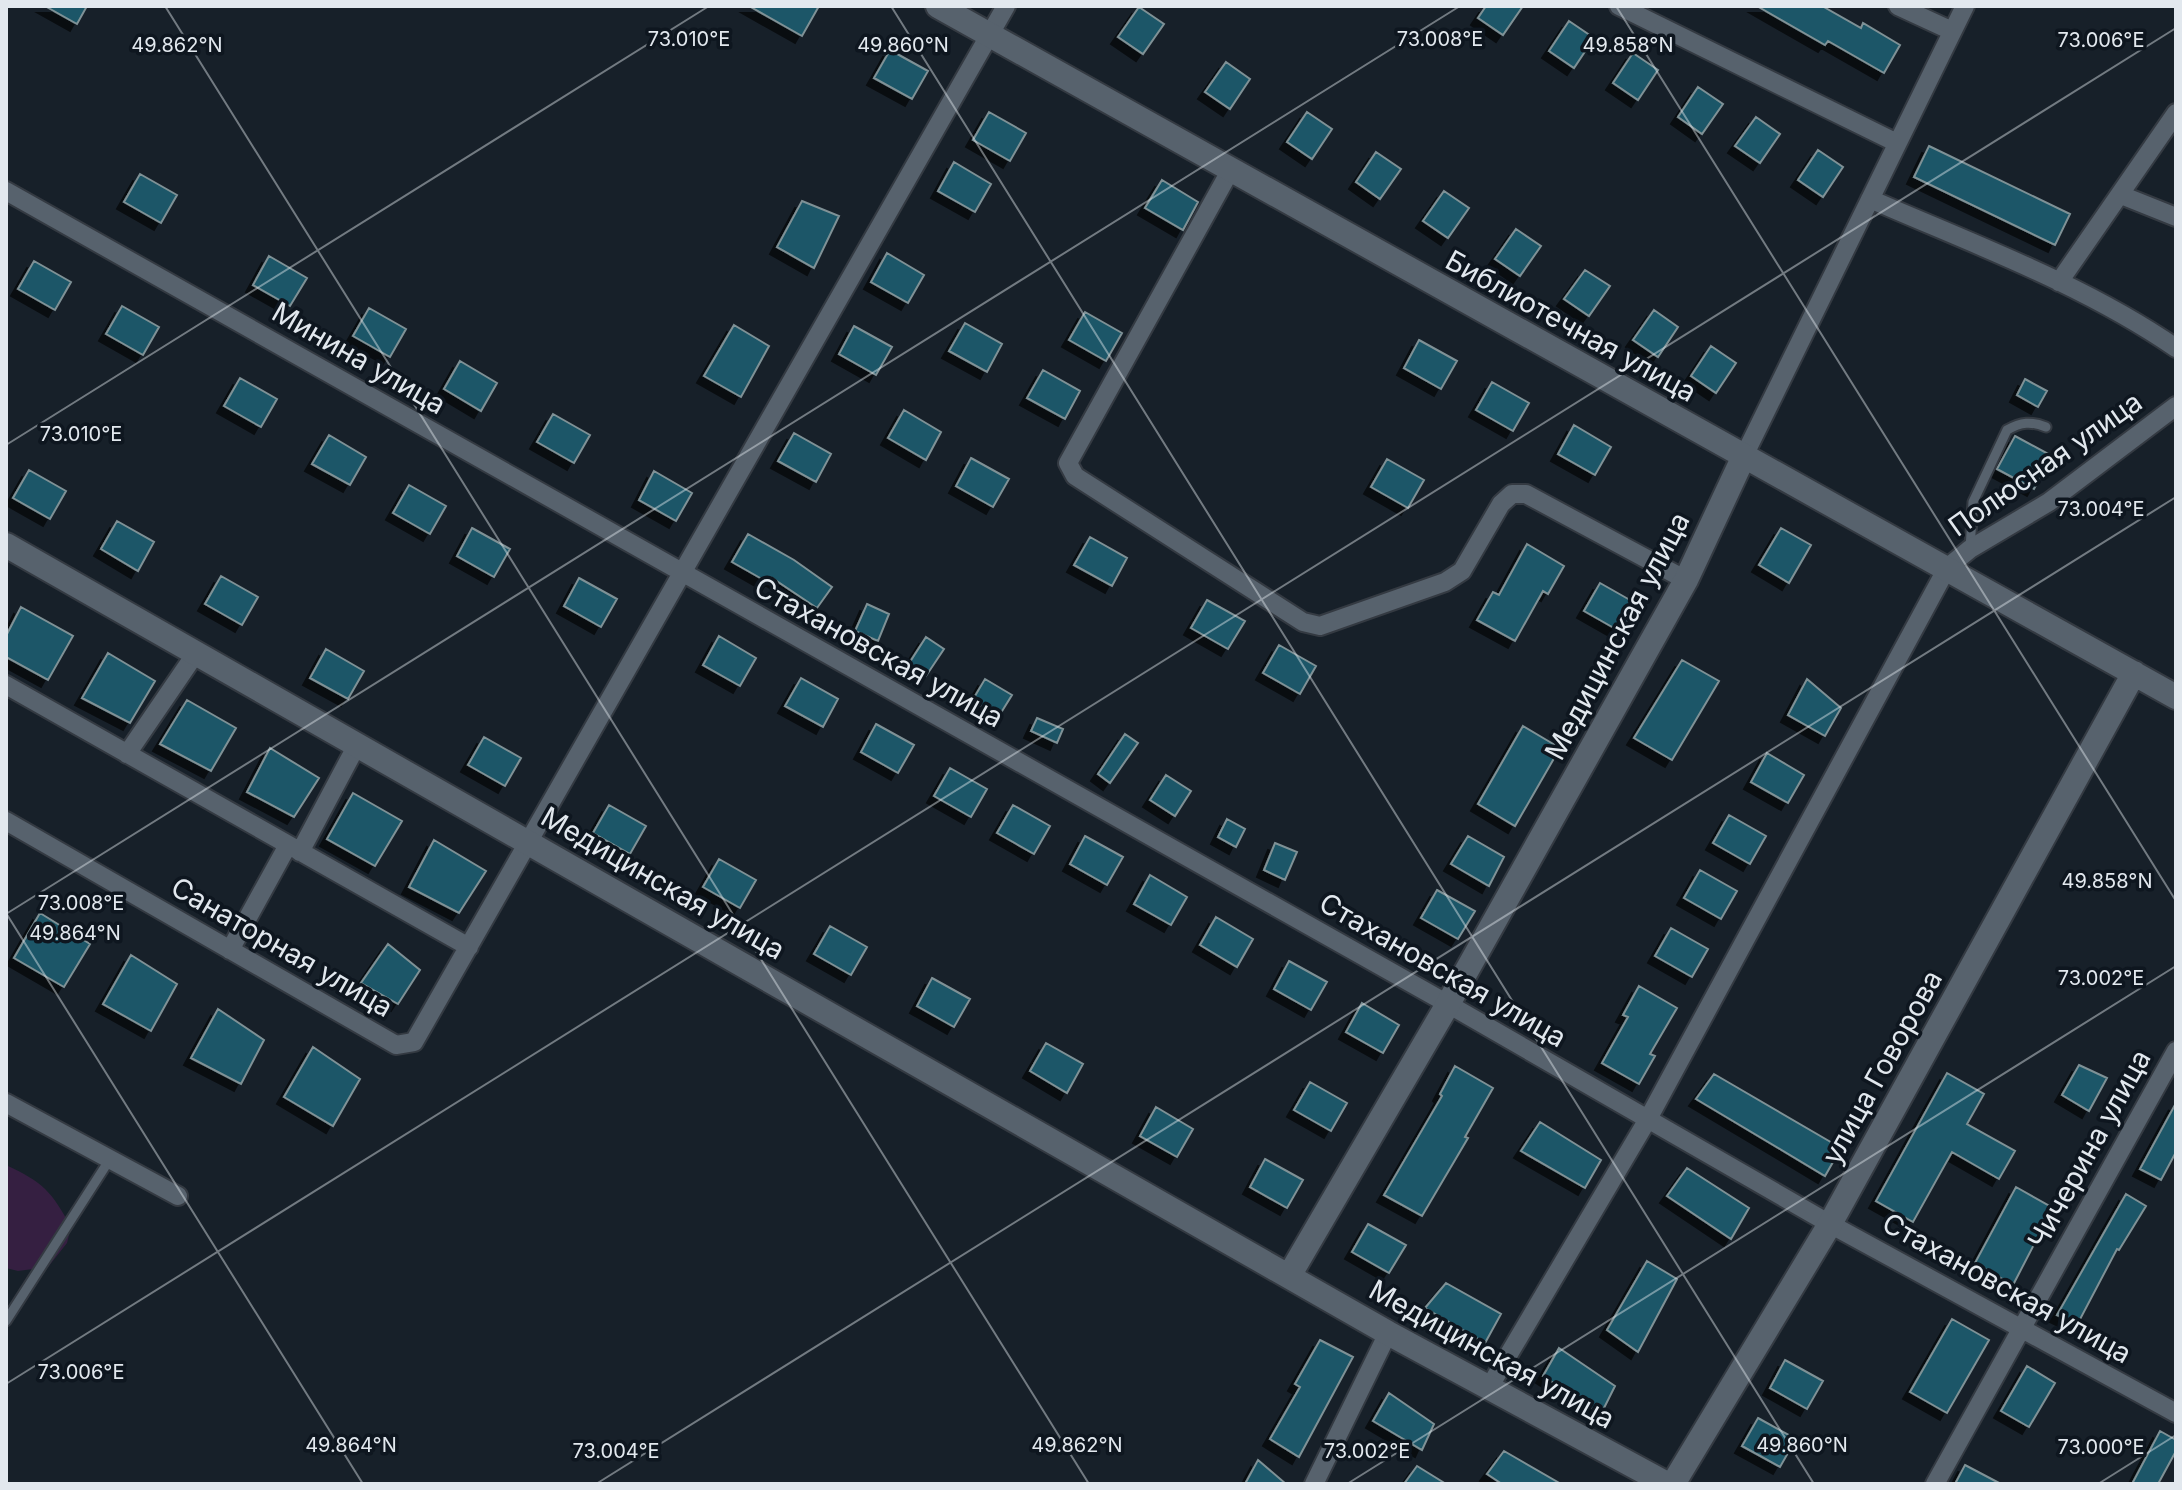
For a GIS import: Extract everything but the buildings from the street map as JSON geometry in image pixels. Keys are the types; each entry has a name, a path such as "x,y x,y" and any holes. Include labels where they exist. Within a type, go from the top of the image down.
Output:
{"street":[{"name":"Библиотечная улица","path":"938,6 2176,697"},
{"path":"530,842 1006,6"},
{"path":"1619,6 1897,143"},
{"path":"1898,6 1952,31"},
{"name":"Медицинская улица","path":"1289,1276 1448,1004 1686,580 1965,6"},
{"path":"2059,282 2176,113"},
{"path":"1230,171 1068,463 1075,476 1303,622 1320,626 1445,582 1462,571 1501,504 1512,494 1526,494 1686,580"},
{"name":"Минина улица","path":"6,191 684,574"},
{"path":"2121,195 2176,217"},
{"path":"1870,199 2059,282 2146,328 2176,348"},
{"name":"Полюсная улица","path":"1947,568 1970,549 2049,502 2176,406"},
{"name":"Медицинская улица","path":"6,545 1388,1333 1670,1484"},
{"path":"1490,1386 1648,1119 1947,568"},
{"name":"Стахановская улица","path":"684,574 1448,1004 1830,1224 2022,1326 2176,1413"},
{"path":"127,754 196,653"},
{"name":"улица Говорова","path":"1670,1484 1830,1224 2134,673"},
{"path":"6,685 469,947"},
{"path":"230,950 358,743"},
{"name":"Санаторная улица","path":"6,821 396,1045 414,1042 530,842"},
{"name":"Чичерина улица","path":"1935,1484 2176,1051"},
{"path":"6,1103 178,1196"},
{"path":"1314,1484 1388,1333"}],"lane":[{"path":"1970,549 1973,502 2007,430 2018,424 2033,422 2046,427"},
{"path":"6,1321 110,1159"}],"shaded area":[{"path":"6,1165 45,1189 71,1227 67,1243 48,1267 18,1271 6,1268"}]}
